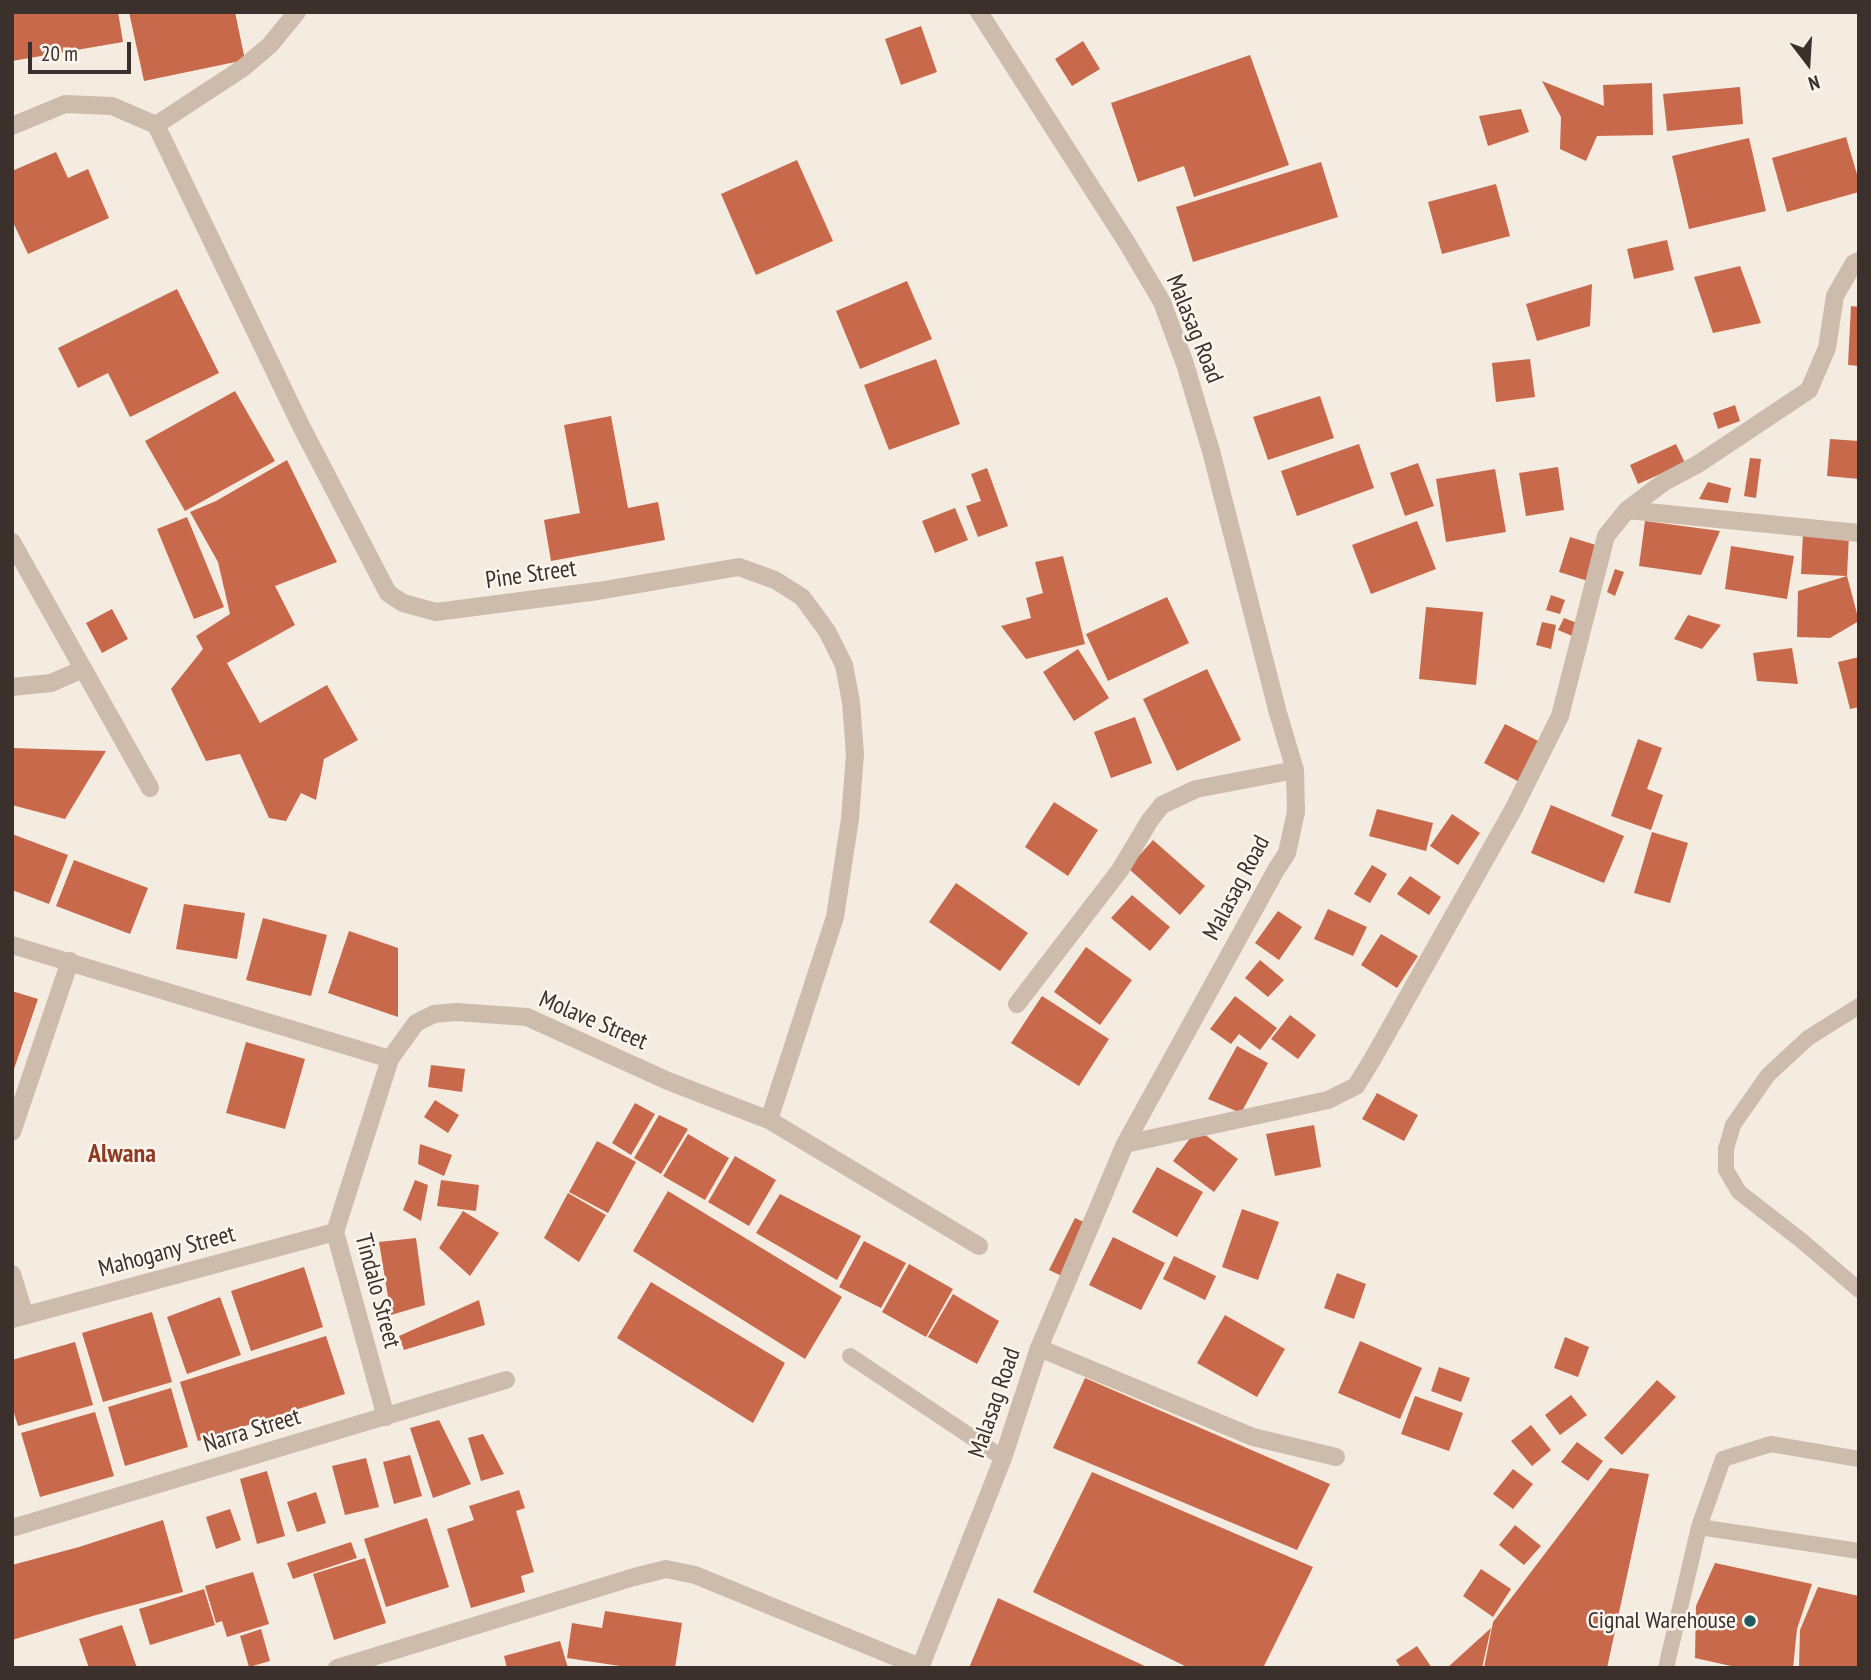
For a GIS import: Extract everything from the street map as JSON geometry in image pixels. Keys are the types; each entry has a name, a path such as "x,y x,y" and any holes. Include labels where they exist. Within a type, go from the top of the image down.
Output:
{"street":[{"path":"12,126 65,104 112,106 156,125 243,68 270,45 297,12"},
{"name":"Malasag Road","path":"920,1667 1003,1458 1039,1348 1125,1144 1287,853 1296,812 1295,770 1211,452 1185,364 1162,302 979,12"},
{"name":"Pine Street","path":"156,125 301,426 388,593 403,604 436,612 598,591 739,567 775,580 802,597 827,631 844,665 851,702 855,754 850,820 835,916 769,1120"},
{"path":"1125,1144 1328,1100 1356,1086 1513,810 1560,716 1606,536 1627,510 1664,482 1698,464 1809,390 1827,348 1835,296 1854,262 1859,261"},
{"path":"1627,510 1859,533"},
{"path":"12,542 150,789"},
{"path":"12,687 51,683 83,669"},
{"path":"1017,1004 1120,870 1162,805 1196,789 1295,770"},
{"path":"12,945 390,1059"},
{"path":"12,1132 70,961"},
{"name":"Molave Street","path":"390,1059 416,1023 434,1014 456,1012 527,1017 668,1081 769,1120 979,1246"},
{"name":"Tindalo Street","path":"386,1417 335,1232 390,1059"},
{"name":"Mahogany Street","path":"19,1317 335,1232"},
{"path":"12,1274 19,1317"},
{"path":"1039,1348 1252,1437 1336,1457"},
{"name":"Narra Street","path":"12,1528 506,1380"},
{"path":"337,1668 666,1569 695,1576 920,1667"}],"lane":[{"path":"1859,1006 1808,1038 1768,1075 1733,1125 1726,1149 1726,1170 1739,1192 1859,1290"},
{"path":"850,1356 1003,1458"},
{"path":"1666,1668 1699,1527 1723,1459 1771,1444 1859,1459"},
{"path":"1699,1527 1859,1551"}],"building":[{"path":"12,12 118,12 123,42 12,61"},
{"path":"129,12 235,12 245,60 144,81"},
{"path":"921,26 937,72 901,85 885,39"},
{"path":"1083,41 1100,69 1072,86 1055,59"},
{"path":"1250,55 1289,165 1194,197 1184,166 1138,182 1111,103"},
{"path":"1542,81 1604,106 1603,85 1652,83 1653,135 1597,136 1586,161 1560,149 1561,117"},
{"path":"1740,87 1743,124 1667,131 1663,94"},
{"path":"1521,109 1529,132 1488,146 1479,116"},
{"path":"1846,137 1859,181 1859,192 1787,212 1772,158"},
{"path":"1749,138 1766,211 1689,229 1672,156"},
{"path":"56,152 68,178 88,169 109,218 28,254 12,220 12,171"},
{"path":"797,160 833,241 756,275 721,194"},
{"path":"1321,162 1338,217 1193,262 1176,207"},
{"path":"1496,184 1510,236 1442,254 1428,202"},
{"path":"1667,240 1674,270 1634,279 1627,249"},
{"path":"1740,266 1761,323 1713,333 1694,277"},
{"path":"907,281 932,339 860,369 836,311"},
{"path":"1592,284 1590,326 1537,341 1526,304"},
{"path":"177,289 219,373 130,417 108,373 78,388 58,348"},
{"path":"1851,306 1859,307 1859,366 1848,365"},
{"path":"936,359 960,424 889,450 864,385"},
{"path":"1530,359 1535,397 1496,402 1492,363"},
{"path":"235,391 275,461 185,511 145,441"},
{"path":"1320,396 1334,438 1268,460 1253,417"},
{"path":"1735,405 1740,421 1718,429 1713,413"},
{"path":"611,416 628,508 658,502 665,540 551,561 544,520 580,513 564,425"},
{"path":"1830,439 1859,441 1859,479 1827,476"},
{"path":"1359,444 1374,488 1297,516 1281,471"},
{"path":"1676,444 1685,463 1638,484 1630,465"},
{"path":"1750,458 1761,459 1756,498 1744,496"},
{"path":"287,460 337,562 275,586 295,625 227,663 260,723 327,685 358,740 324,759 316,800 301,793 286,821 269,818 240,754 206,761 171,689 203,649 196,636 230,614 218,562 190,512 216,501"},
{"path":"1418,463 1434,506 1405,516 1390,473"},
{"path":"1558,467 1564,510 1526,516 1519,473"},
{"path":"987,468 1008,526 978,537 966,506 981,501 971,474"},
{"path":"1495,469 1506,532 1446,542 1436,479"},
{"path":"1708,482 1731,488 1728,503 1699,499"},
{"path":"955,508 968,540 935,553 922,521"},
{"path":"187,517 224,607 194,619 157,529"},
{"path":"1417,521 1436,569 1371,594 1352,545"},
{"path":"1645,521 1720,531 1701,575 1639,566"},
{"path":"1803,532 1849,534 1847,576 1801,574"},
{"path":"1570,537 1599,546 1588,581 1559,572"},
{"path":"1731,546 1794,556 1787,599 1725,589"},
{"path":"1063,556 1085,644 1026,659 1001,626 1031,618 1026,598 1043,593 1035,562"},
{"path":"1615,569 1624,572 1615,596 1607,592"},
{"path":"1847,576 1859,621 1830,638 1797,637 1798,591"},
{"path":"1551,595 1565,600 1560,614 1546,610"},
{"path":"1167,597 1189,643 1108,681 1086,634"},
{"path":"1426,607 1483,612 1476,685 1419,679"},
{"path":"112,609 128,639 102,653 86,623"},
{"path":"1688,615 1721,625 1702,649 1674,639"},
{"path":"1564,618 1582,625 1577,638 1558,630"},
{"path":"1542,622 1556,625 1551,649 1536,645"},
{"path":"1792,648 1798,684 1757,681 1753,653"},
{"path":"1078,649 1109,698 1074,721 1043,672"},
{"path":"1859,657 1859,707 1850,709 1838,662"},
{"path":"1207,669 1241,740 1177,771 1143,699"},
{"path":"1135,717 1152,763 1111,778 1094,732"},
{"path":"1505,724 1544,744 1523,784 1484,763"},
{"path":"1638,739 1662,748 1647,789 1663,795 1651,830 1611,816"},
{"path":"12,748 106,751 65,819 12,805"},
{"path":"1054,802 1098,830 1068,876 1025,847"},
{"path":"1551,805 1624,836 1604,883 1531,853"},
{"path":"1377,809 1433,823 1426,851 1369,836"},
{"path":"1452,814 1480,833 1458,865 1430,846"},
{"path":"1652,832 1688,843 1670,903 1634,893"},
{"path":"12,834 68,855 49,904 12,890"},
{"path":"1153,840 1205,886 1180,915 1128,868"},
{"path":"74,860 148,888 130,934 56,906"},
{"path":"1372,865 1387,874 1370,903 1354,894"},
{"path":"1410,876 1441,897 1429,915 1397,894"},
{"path":"956,883 1028,933 1000,971 929,922"},
{"path":"1132,895 1170,927 1150,951 1111,918"},
{"path":"184,904 245,913 237,959 176,949"},
{"path":"1328,909 1367,927 1353,956 1314,939"},
{"path":"1278,911 1302,927 1279,960 1255,943"},
{"path":"263,918 327,935 311,996 246,980"},
{"path":"349,931 398,948 398,1017 328,993"},
{"path":"1381,934 1418,956 1397,988 1361,965"},
{"path":"1086,947 1132,980 1100,1025 1054,992"},
{"path":"1260,960 1284,980 1268,997 1245,978"},
{"path":"12,991 38,999 14,1069 12,1068"},
{"path":"1042,996 1109,1039 1079,1086 1011,1043"},
{"path":"1235,996 1277,1028 1260,1050 1239,1034 1231,1044 1210,1029"},
{"path":"1290,1015 1316,1035 1298,1059 1271,1039"},
{"path":"246,1042 305,1059 285,1129 226,1113"},
{"path":"1237,1046 1268,1063 1241,1113 1208,1099"},
{"path":"431,1065 465,1069 462,1092 428,1087"},
{"path":"1377,1093 1418,1115 1404,1141 1362,1119"},
{"path":"435,1100 459,1115 448,1133 424,1117"},
{"path":"635,1103 655,1114 631,1155 612,1143"},
{"path":"659,1115 688,1129 661,1174 634,1158"},
{"path":"1314,1125 1321,1167 1275,1176 1266,1134"},
{"path":"1197,1129 1238,1159 1214,1192 1173,1161"},
{"path":"688,1134 729,1158 705,1200 663,1176"},
{"path":"597,1141 636,1162 608,1213 569,1192"},
{"path":"420,1144 452,1155 444,1176 418,1164"},
{"path":"735,1156 776,1180 749,1226 708,1202"},
{"path":"1157,1167 1203,1192 1177,1237 1132,1212"},
{"path":"415,1180 428,1185 421,1221 403,1210"},
{"path":"441,1180 479,1185 476,1211 437,1206"},
{"path":"668,1191 842,1297 805,1359 633,1251"},
{"path":"568,1193 606,1215 579,1262 544,1238"},
{"path":"780,1194 861,1236 837,1280 756,1233"},
{"path":"1242,1209 1279,1222 1258,1280 1222,1267"},
{"path":"463,1211 499,1233 470,1276 439,1248"},
{"path":"1075,1218 1088,1224 1062,1276 1049,1270"},
{"path":"1113,1237 1165,1263 1141,1310 1089,1285"},
{"path":"416,1238 425,1305 391,1315 379,1242"},
{"path":"864,1241 906,1263 881,1308 839,1287"},
{"path":"1174,1256 1216,1276 1205,1300 1163,1279"},
{"path":"909,1264 953,1289 926,1337 882,1312"},
{"path":"304,1267 323,1327 251,1351 231,1291"},
{"path":"1337,1273 1366,1284 1354,1319 1324,1308"},
{"path":"651,1282 785,1363 753,1423 617,1338"},
{"path":"953,1294 999,1321 977,1364 928,1337"},
{"path":"220,1297 241,1355 187,1374 167,1317"},
{"path":"479,1300 485,1325 404,1350 399,1336"},
{"path":"152,1312 172,1382 103,1402 82,1333"},
{"path":"1225,1315 1285,1349 1257,1397 1197,1363"},
{"path":"326,1336 345,1394 198,1441 180,1382"},
{"path":"1565,1337 1589,1347 1578,1377 1554,1368"},
{"path":"1360,1341 1422,1368 1400,1419 1338,1393"},
{"path":"75,1342 93,1405 18,1426 12,1406 12,1360"},
{"path":"1439,1367 1470,1378 1461,1402 1431,1391"},
{"path":"1085,1378 1330,1484 1297,1550 1053,1448"},
{"path":"1657,1380 1676,1397 1622,1455 1604,1438"},
{"path":"171,1388 188,1447 125,1466 108,1407"},
{"path":"1571,1395 1587,1415 1560,1435 1545,1415"},
{"path":"1415,1396 1463,1413 1449,1451 1401,1434"},
{"path":"95,1412 114,1476 40,1497 21,1433"},
{"path":"439,1420 471,1484 433,1498 410,1428"},
{"path":"1531,1425 1551,1450 1532,1466 1511,1441"},
{"path":"483,1434 504,1474 481,1481 468,1438"},
{"path":"1577,1442 1603,1461 1588,1481 1561,1462"},
{"path":"410,1455 422,1496 394,1504 383,1462"},
{"path":"366,1458 379,1507 345,1515 332,1466"},
{"path":"1610,1468 1649,1474 1607,1668 1484,1668 1493,1622"},
{"path":"1513,1469 1533,1484 1513,1509 1493,1494"},
{"path":"267,1471 285,1536 257,1544 240,1479"},
{"path":"1092,1472 1313,1567 1263,1668 1189,1668 1033,1592"},
{"path":"519,1490 525,1508 516,1511 534,1572 521,1576 525,1592 471,1608 447,1529 474,1520 469,1506"},
{"path":"316,1492 326,1523 297,1532 287,1502"},
{"path":"230,1509 241,1540 216,1549 206,1517"},
{"path":"427,1518 449,1587 386,1607 364,1539"},
{"path":"163,1520 183,1592 12,1640 12,1565"},
{"path":"1515,1525 1541,1546 1524,1565 1499,1545"},
{"path":"351,1542 357,1558 293,1579 287,1563"},
{"path":"365,1558 386,1623 334,1640 313,1574"},
{"path":"1715,1563 1812,1584 1797,1629 1793,1668 1740,1668 1695,1658 1696,1606"},
{"path":"1481,1569 1511,1589 1493,1617 1463,1596"},
{"path":"253,1572 269,1624 227,1637 222,1621 216,1623 205,1586"},
{"path":"1818,1587 1859,1596 1859,1668 1799,1668 1800,1630"},
{"path":"204,1589 215,1625 150,1645 139,1609"},
{"path":"998,1598 1149,1668 969,1668"},
{"path":"605,1611 682,1623 675,1668 633,1668 567,1658 572,1623 602,1628"},
{"path":"122,1625 137,1668 89,1668 79,1639"},
{"path":"1491,1628 1482,1668 1447,1668"},
{"path":"261,1629 270,1661 249,1667 240,1636"},
{"path":"560,1641 568,1668 507,1668 504,1656"},
{"path":"1417,1646 1432,1668 1401,1668 1396,1660"}],"place":[{"name":"Cignal Warehouse","path":"1750,1621"}],"district":[{"name":"Alwana","path":"122,1155"}]}
